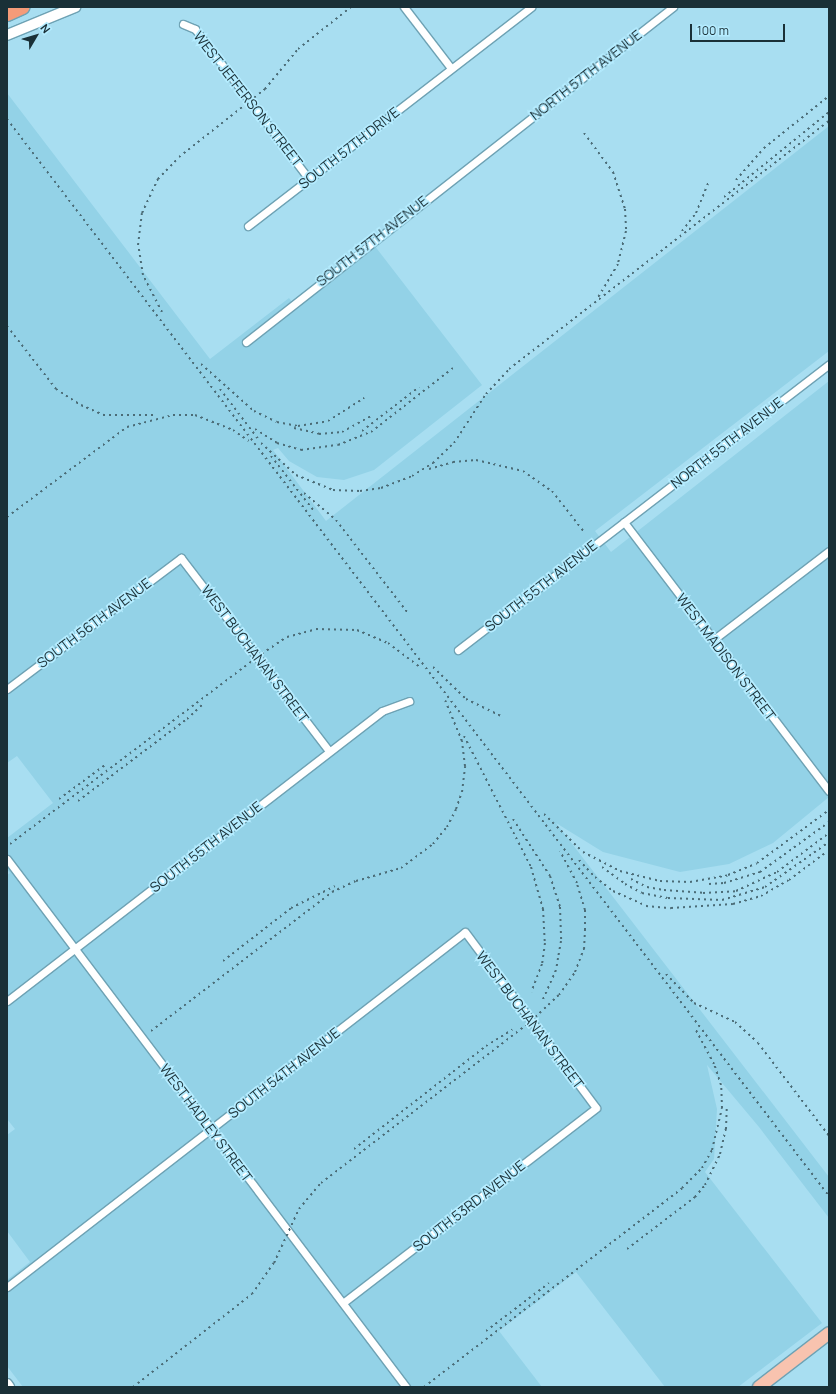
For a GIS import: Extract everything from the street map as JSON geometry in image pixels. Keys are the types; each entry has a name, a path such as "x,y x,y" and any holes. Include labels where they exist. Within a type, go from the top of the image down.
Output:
{"highway":[{"path":"7,14 23,7"}],"main road":[{"path":"7,35 75,7"},
{"path":"759,1387 829,1333"}],"street":[{"path":"404,7 451,68"},
{"name":"SOUTH 57TH DRIVE","path":"248,226 531,7"},
{"name":"NORTH 57TH AVENUE","path":"499,142 673,7"},
{"name":"WEST JEFFERSON STREET","path":"183,24 196,29 309,179"},
{"name":"SOUTH 57TH AVENUE","path":"246,342 499,142"},
{"name":"NORTH 55TH AVENUE","path":"624,522 829,364"},
{"name":"WEST MADISON STREET","path":"624,522 829,791"},
{"name":"SOUTH 55TH AVENUE","path":"458,650 624,522"},
{"path":"713,640 829,550"},
{"name":"SOUTH 56TH AVENUE","path":"7,689 181,558"},
{"name":"WEST BUCHANAN STREET","path":"181,558 329,751"},
{"name":"SOUTH 55TH AVENUE","path":"7,1000 382,711 409,701"},
{"name":"WEST HADLEY STREET","path":"7,859 406,1387"},
{"name":"WEST BUCHANAN STREET","path":"465,932 596,1108"},
{"name":"SOUTH 54TH AVENUE","path":"7,1287 465,932"},
{"name":"SOUTH 53RD AVENUE","path":"343,1303 596,1108"}],"shaded area":[{"path":"7,93 210,359 289,298 297,309 374,245 482,385 374,470 344,480 317,477 289,461 278,448 273,450 326,521 829,126 829,351 595,531 611,552 829,381 829,797 773,843 729,864 680,872 603,852 556,823 829,1177 829,1218 759,1127 707,1065 717,1109 714,1159 705,1172 822,1323 738,1387 665,1387 576,1272 499,1331 542,1387 23,1387 7,1366 7,1280 30,1262 7,1231 7,1135 15,1129 7,1119 7,875 10,873 7,869 7,838 53,803 17,756 7,763"}],"railway":[{"path":"162,312 143,275 138,245 142,213 158,179 179,157 265,89 298,49 351,7"},
{"path":"736,180 764,148 829,96"},
{"path":"724,197 829,112"},
{"path":"7,119 829,1196"},
{"path":"261,443 296,475 333,490 360,491 381,488 412,476 433,463 454,443 486,394 509,369 829,121"},
{"path":"584,133 613,172 625,209 626,231 618,264 598,297"},
{"path":"682,231 696,213 709,180"},
{"path":"7,326 56,389 81,405 103,415 155,415"},
{"path":"201,364 254,411 277,422 298,426 328,421 364,398"},
{"path":"255,429 277,443 301,450 338,445 371,432 453,368"},
{"path":"362,431 419,387"},
{"path":"220,389 259,440"},
{"path":"7,517 127,427 173,415 195,415 233,430 249,441"},
{"path":"294,428 319,434 342,432 373,415"},
{"path":"271,456 314,511"},
{"path":"429,469 453,462 476,460 523,471 552,491 584,532"},
{"path":"304,493 336,520 408,613"},
{"path":"10,844 257,657 287,637 316,629 357,630 388,643 419,666"},
{"path":"433,667 466,699 503,717"},
{"path":"151,1031 332,892 356,881 401,868 433,844 447,827 456,809 462,792 465,766 462,741 445,700"},
{"path":"78,801 187,719 204,703"},
{"path":"464,736 531,867 543,909 545,943 542,964 531,992"},
{"path":"59,799 105,765"},
{"path":"544,814 583,852 620,871 660,881 690,882 728,875 757,863 829,810"},
{"path":"513,819 550,876 560,907 561,941 556,970 542,1001"},
{"path":"709,884 724,883 760,872 829,822"},
{"path":"631,879 647,887 664,890 703,893 736,891 777,872 829,833"},
{"path":"602,867 625,884 642,893 668,898 722,900 765,887 829,842"},
{"path":"133,1387 252,1294 274,1263 299,1209 321,1183 531,1021 559,995 575,972 584,949 585,930 585,910 577,883 560,851"},
{"path":"579,860 595,877 613,891 646,906 671,908 733,904 761,896 789,880 825,853"},
{"path":"223,961 291,908 335,886"},
{"path":"666,974 694,1003 735,1022 758,1043 829,1136"},
{"path":"424,1387 682,1188 702,1168 712,1150 722,1108 721,1085 714,1064 695,1029"},
{"path":"354,1149 486,1046 512,1030"},
{"path":"627,1249 695,1197 705,1185 720,1154 726,1129 727,1106"},
{"path":"486,1331 549,1283"}]}
